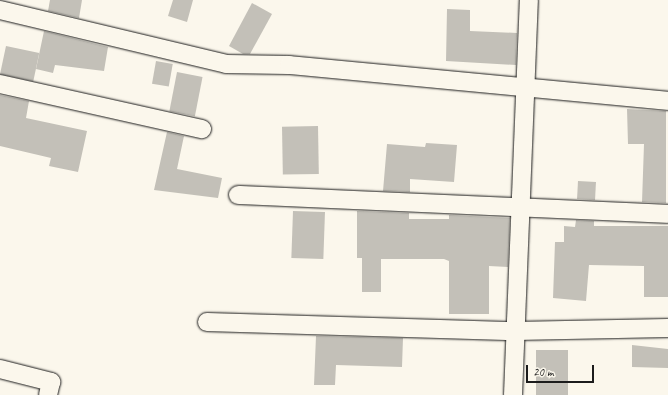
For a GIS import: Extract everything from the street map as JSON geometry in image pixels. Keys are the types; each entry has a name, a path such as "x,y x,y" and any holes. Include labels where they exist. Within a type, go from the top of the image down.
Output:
{"street":[{"path":"513,395 529,0"},
{"path":"0,10 226,64 290,65 525,90 668,101"},
{"path":"0,84 202,130"},
{"path":"238,195 520,205 668,214"},
{"path":"207,322 515,331 668,328"},
{"path":"0,369 51,382 48,395"}],"building":[{"path":"50,0 82,0 79,18 48,11"},
{"path":"173,0 193,0 187,22 168,16"},
{"path":"252,3 272,14 250,54 243,54 229,46"},
{"path":"447,9 470,10 470,31 517,33 516,65 446,61"},
{"path":"44,31 108,47 104,71 55,65 53,73 36,69"},
{"path":"6,46 39,53 33,81 0,74"},
{"path":"156,61 173,64 169,87 152,84"},
{"path":"177,72 203,77 195,116 169,111"},
{"path":"0,95 29,101 26,118 87,131 78,172 49,166 51,158 0,146"},
{"path":"627,109 666,111 666,203 642,202 644,144 628,144"},
{"path":"318,126 319,174 283,175 282,127"},
{"path":"167,132 184,136 177,169 222,178 218,198 154,190"},
{"path":"426,143 457,145 454,182 410,179 410,192 383,191 387,144 425,147"},
{"path":"578,181 596,182 595,200 577,199"},
{"path":"293,211 325,212 323,259 291,258"},
{"path":"357,211 409,213 409,219 449,219 449,215 510,218 508,267 489,266 489,314 449,314 449,261 444,259 381,259 381,292 362,292 362,258 357,258"},
{"path":"576,220 594,221 594,226 668,226 668,297 644,297 644,266 589,265 586,301 553,298 555,242 564,242 564,226 575,227"},
{"path":"316,336 403,338 402,367 336,365 335,385 314,385"},
{"path":"632,345 668,349 668,368 632,367"},
{"path":"536,350 568,350 568,395 536,395"}]}
